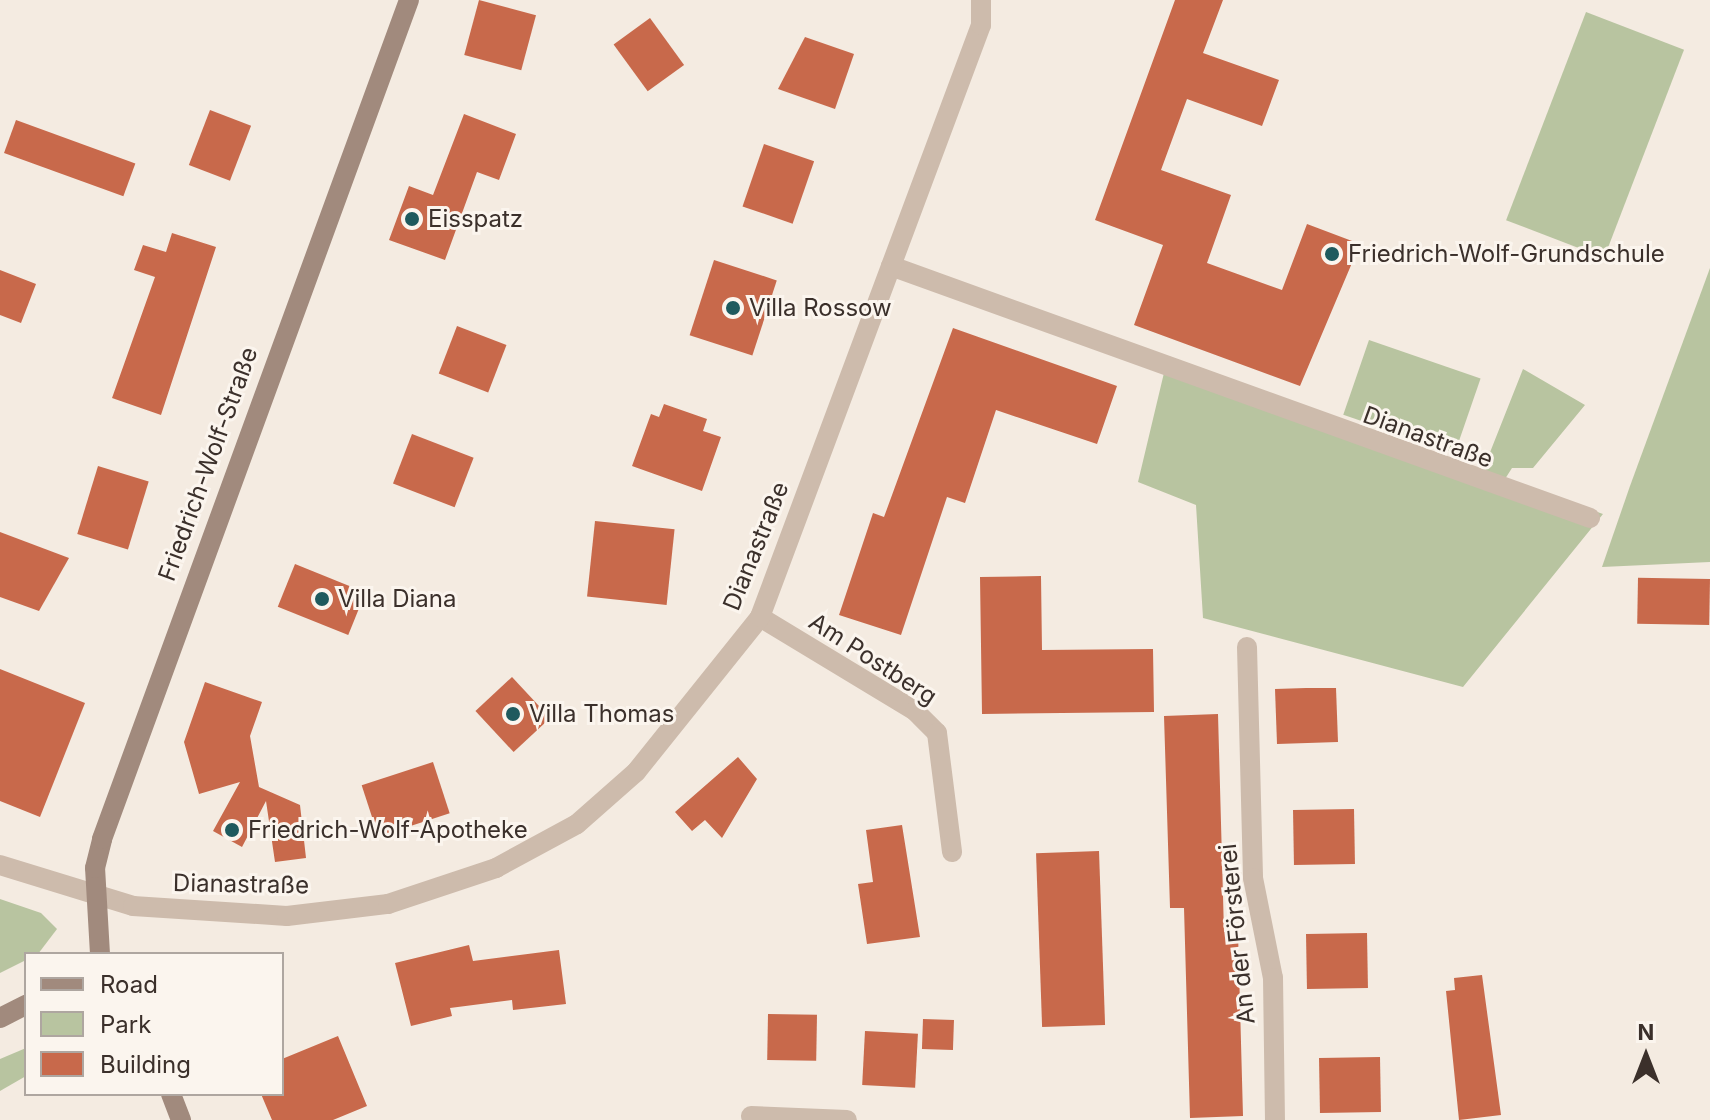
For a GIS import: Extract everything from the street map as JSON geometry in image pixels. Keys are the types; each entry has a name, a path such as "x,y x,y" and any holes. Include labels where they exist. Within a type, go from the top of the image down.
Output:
{"street":[{"name":"Friedrich-Wolf-Straße","path":"100,952 98,898 102,839 409,0"},
{"name":"Dianastraße","path":"0,865 98,898 287,916 388,904 496,868 577,824 636,772 760,617 981,25 981,0"},
{"name":"Dianastraße","path":"891,266 1590,518"},
{"name":"Am Postberg","path":"760,617 915,711 937,733 952,852"},
{"name":"An der Försterei","path":"1247,647 1253,878 1273,978 1275,1120"},
{"path":"0,1018 24,1006"},
{"path":"172,1096 181,1120"},
{"path":"751,1116 847,1120"}],"green space":[{"path":"1586,12 1684,50 1604,258 1506,220"},
{"path":"1710,268 1710,562 1602,567 1630,486"},
{"path":"1369,340 1481,378 1455,453 1343,415"},
{"path":"1168,356 1483,470 1523,369 1585,405 1533,468 1512,468 1505,479 1603,514 1463,687 1203,618 1196,505 1138,482"},
{"path":"0,899 41,913 57,929 40,952 24,952 24,961 0,973"},
{"path":"24,1049 24,1077 0,1091 0,1059"}],"building":[{"path":"479,0 536,15 521,70 464,55"},
{"path":"1175,0 1223,0 1203,53 1279,80 1262,126 1187,99 1161,170 1231,195 1207,263 1282,290 1307,224 1360,244 1300,386 1134,325 1163,245 1095,220"},
{"path":"650,18 684,65 648,91 614,44"},
{"path":"805,37 854,54 835,109 778,89"},
{"path":"210,110 251,126 230,181 189,165"},
{"path":"464,114 516,134 499,180 477,172 445,260 389,240 409,186 433,195"},
{"path":"16,120 135,163 123,196 4,153"},
{"path":"764,144 814,161 793,224 743,206"},
{"path":"172,233 216,247 161,415 112,398 155,277 134,270 143,245 166,252"},
{"name":"Villa Rossow","path":"714,260 777,280 752,356 690,335"},
{"path":"0,270 36,284 21,323 0,315"},
{"path":"457,326 506,345 488,393 439,374"},
{"path":"953,328 1117,386 1097,444 996,410 965,503 947,497 901,635 839,615 873,513 884,517"},
{"path":"664,404 707,419 703,431 721,437 702,491 632,466 651,414 659,417"},
{"path":"412,434 474,458 455,507 393,483"},
{"path":"98,466 149,481 128,549 77,534"},
{"path":"595,521 675,529 667,605 587,597"},
{"path":"0,532 69,558 39,611 0,597"},
{"name":"Villa Diana","path":"295,564 365,592 348,635 278,607"},
{"path":"1041,576 1042,650 1153,649 1154,712 982,714 980,577"},
{"path":"1638,578 1710,579 1709,625 1637,624"},
{"path":"0,669 85,703 40,817 0,801"},
{"name":"Villa Thomas","path":"512,677 550,718 514,752 475,711"},
{"path":"205,682 262,702 250,736 259,787 300,805 306,858 275,862 266,801 242,847 213,831 240,782 199,794 184,742"},
{"path":"1336,688 1338,742 1277,744 1275,689"},
{"path":"1218,714 1224,932 1238,932 1243,1116 1190,1118 1184,908 1170,908 1164,716"},
{"path":"738,757 757,779 722,838 705,820 692,831 675,812"},
{"path":"433,762 450,813 378,837 362,785"},
{"path":"1354,809 1355,864 1294,865 1293,810"},
{"path":"902,825 920,937 867,944 858,884 873,882 866,830"},
{"path":"1099,851 1105,1025 1042,1027 1036,853"},
{"path":"1367,933 1368,988 1307,989 1306,934"},
{"path":"469,945 473,961 559,950 566,1004 513,1010 512,1000 450,1008 452,1016 411,1026 395,963"},
{"path":"1482,975 1501,1115 1459,1120 1446,991 1455,990 1454,978"},
{"path":"768,1014 817,1015 816,1061 767,1060"},
{"path":"923,1019 954,1020 953,1050 922,1049"},
{"path":"865,1031 918,1034 915,1088 862,1085"},
{"path":"338,1036 367,1106 333,1120 272,1120 262,1096 284,1096 284,1058"},
{"path":"1380,1057 1381,1112 1320,1113 1319,1058"}],"place":[{"name":"Eisspatz","path":"412,219"},
{"name":"Friedrich-Wolf-Grundschule","path":"1332,254"},
{"name":"Villa Rossow","path":"733,308"},
{"name":"Villa Diana","path":"322,599"},
{"name":"Villa Thomas","path":"513,714"},
{"name":"Friedrich-Wolf-Apotheke","path":"232,830"}]}
